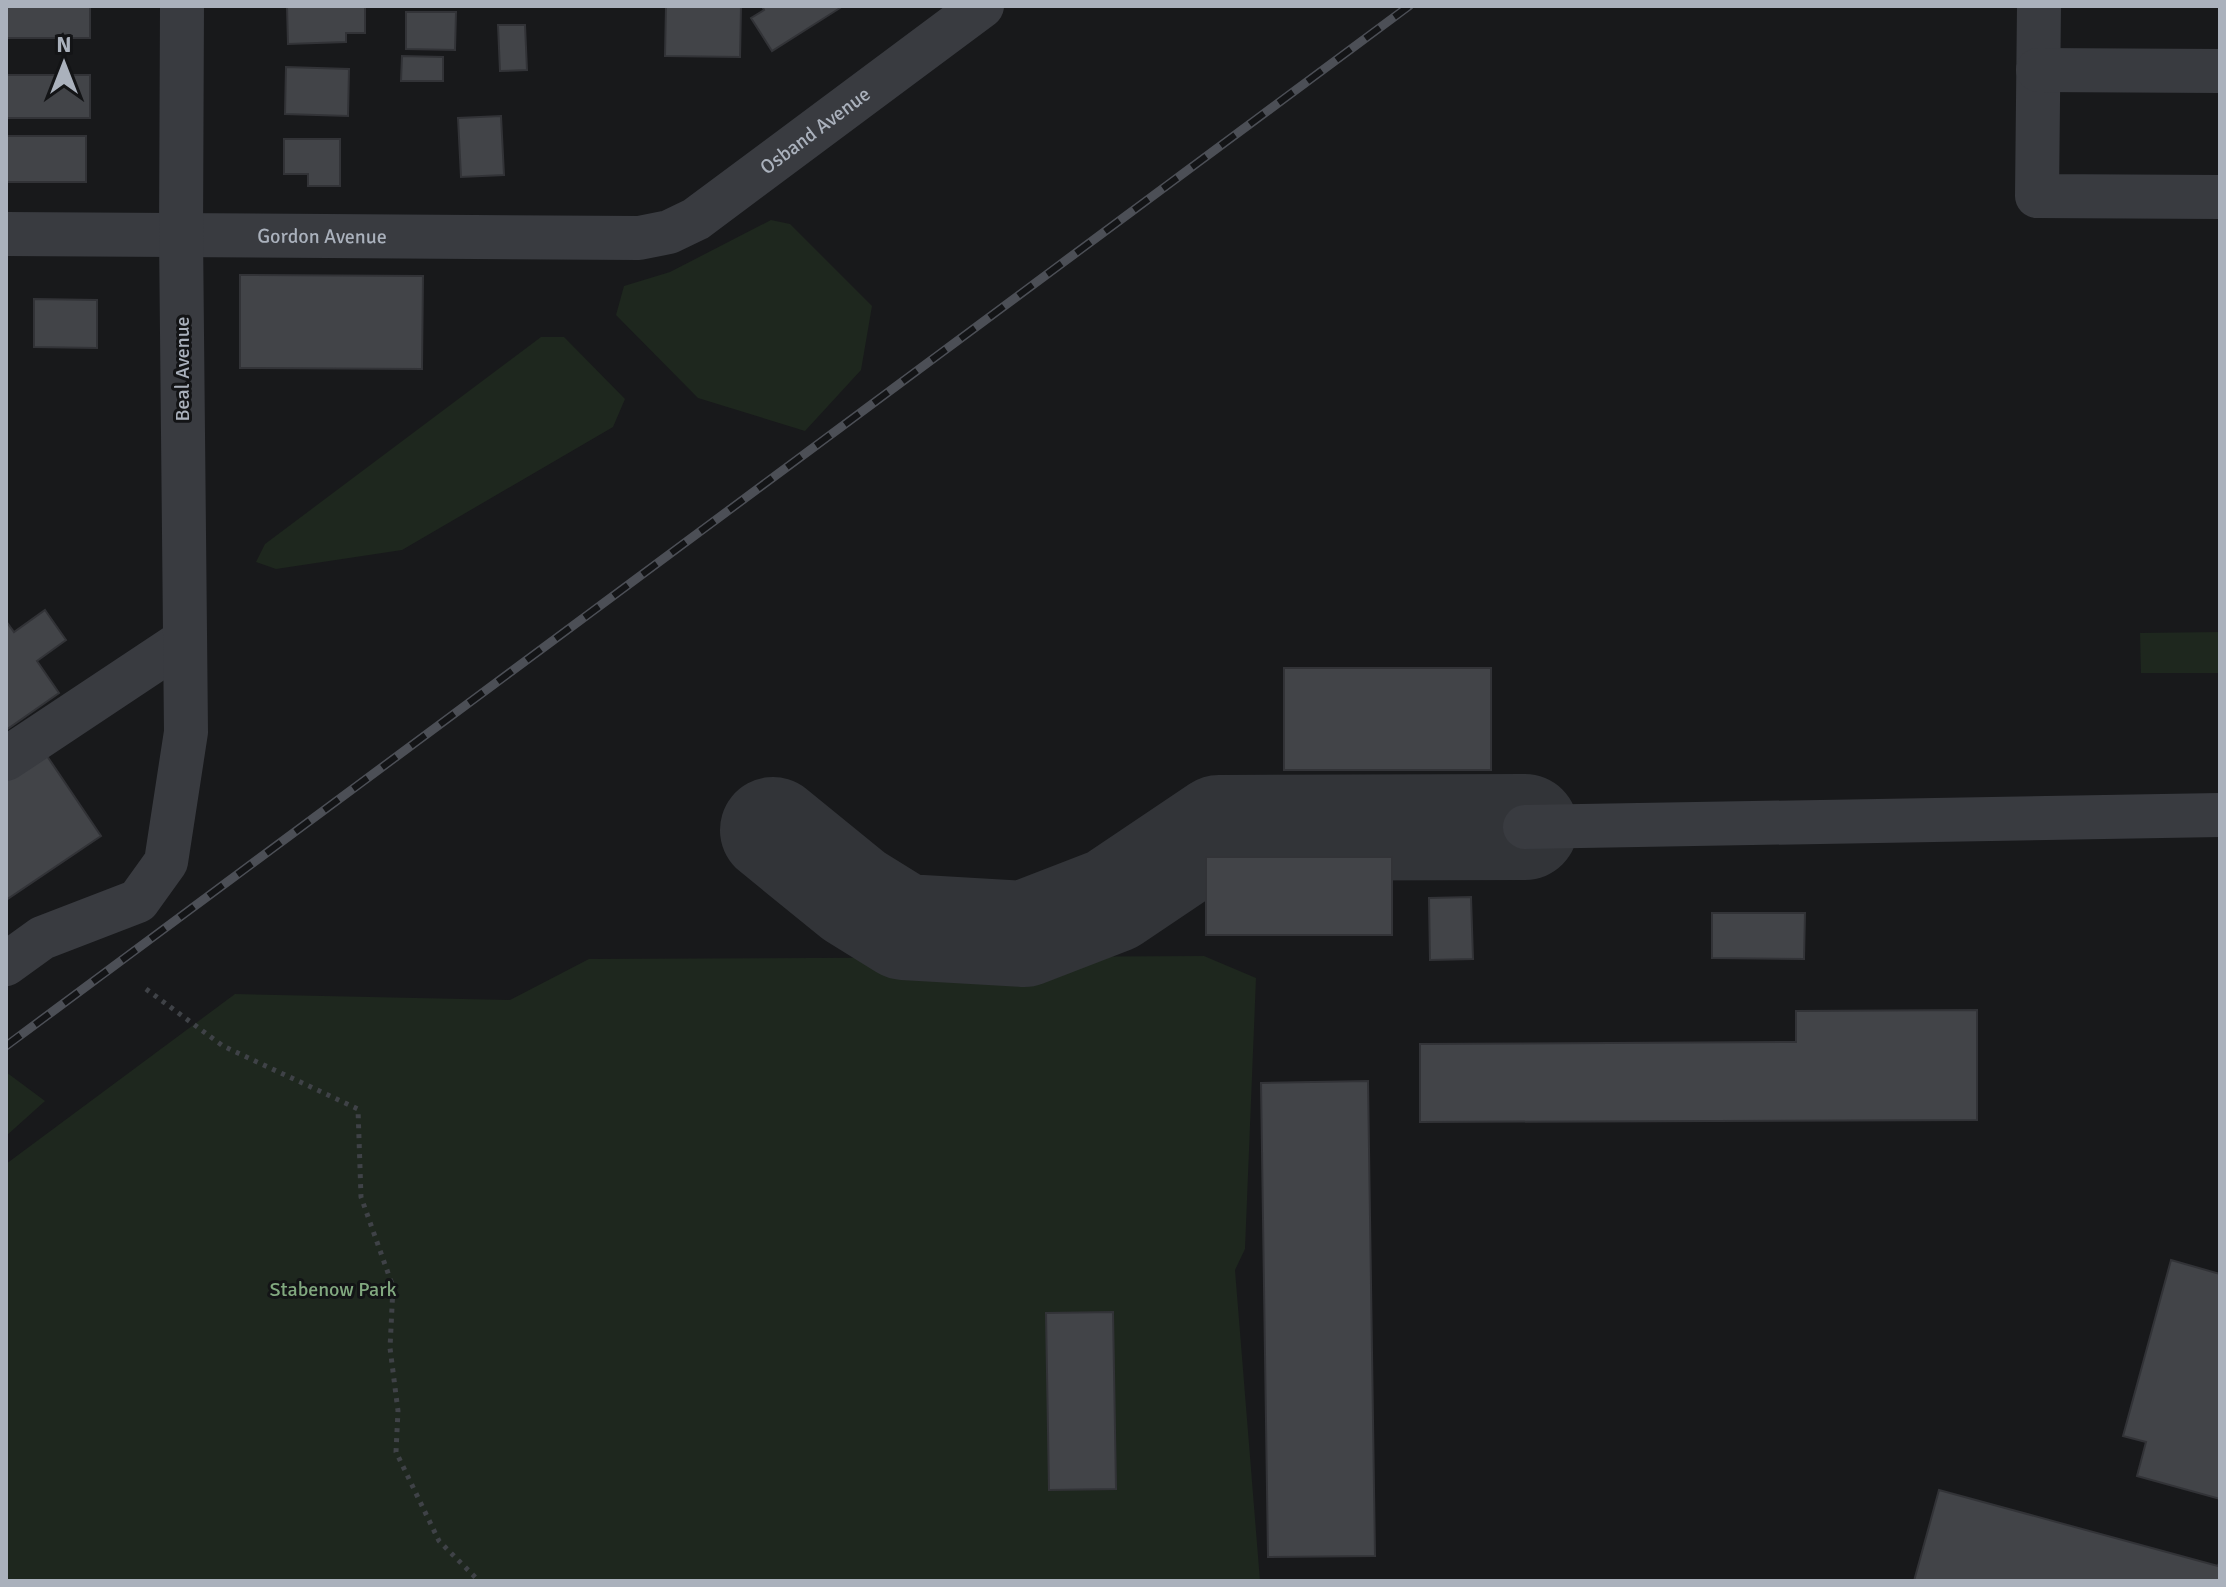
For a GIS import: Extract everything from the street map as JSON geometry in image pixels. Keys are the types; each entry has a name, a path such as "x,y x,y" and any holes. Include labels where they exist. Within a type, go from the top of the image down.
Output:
{"street":[{"name":"Beal Avenue","path":"6,964 42,938 138,901 166,862 186,732 182,6"},
{"name":"Osband Avenue","path":"639,238 669,232 696,219 982,6"},
{"path":"2039,6 2037,196 2220,197"},
{"path":"2038,70 2220,71"},
{"name":"Gordon Avenue","path":"6,234 639,238"},
{"path":"6,759 185,640"},
{"path":"1525,827 2220,815"}],"path":[{"path":"146,989 223,1046 358,1109 361,1197 393,1287 390,1348 398,1411 396,1452 439,1541 479,1581"}],"green space":[{"path":"771,220 790,224 872,306 861,370 805,431 698,398 616,315 624,286 670,272"},
{"path":"541,337 564,337 625,399 613,427 402,550 276,569 256,562 265,544"},
{"path":"2220,632 2220,673 2141,673 2140,633"},
{"name":"Stabenow Park","path":"1204,956 1256,978 1245,1249 1235,1270 1260,1581 6,1581 6,1164 235,994 510,1000 589,959"},
{"path":"6,1072 45,1101 6,1136"}],"building":[{"path":"6,6 90,6 90,38 6,38"},
{"path":"287,6 365,6 365,33 346,33 346,42 288,44"},
{"path":"666,6 741,6 740,57 665,56"},
{"path":"762,6 840,8 772,51 751,18 764,10"},
{"path":"406,12 456,12 455,50 406,49"},
{"path":"498,25 525,25 527,70 500,71"},
{"path":"402,56 443,57 443,81 401,81"},
{"path":"286,67 349,69 348,116 285,114"},
{"path":"6,75 90,75 90,118 6,118"},
{"path":"501,116 504,175 461,177 458,118"},
{"path":"6,136 86,136 86,182 6,182"},
{"path":"284,139 340,139 340,186 308,186 308,174 284,174"},
{"path":"240,275 423,276 422,369 240,368"},
{"path":"34,299 97,300 97,348 34,347"},
{"path":"45,610 66,640 37,661 59,693 6,730 6,621 14,632"},
{"path":"1284,668 1491,668 1491,770 1284,770"},
{"path":"45,753 101,836 6,900 6,779"},
{"path":"1206,857 1392,857 1392,935 1206,935"},
{"path":"1471,897 1473,959 1430,960 1429,898"},
{"path":"1712,913 1805,913 1804,959 1712,958"},
{"path":"1977,1010 1977,1120 1420,1122 1420,1044 1796,1042 1796,1011"},
{"path":"1368,1081 1375,1556 1268,1557 1261,1083"},
{"path":"2171,1260 2220,1274 2220,1499 2137,1476 2146,1442 2123,1436"},
{"path":"1113,1312 1116,1489 1049,1490 1046,1313"},
{"path":"1939,1490 2218,1566 2220,1560 2220,1581 1914,1581"}],"taxiway":[{"path":"773,830 854,896 904,927 1024,934 1112,900 1219,828 1525,827"}],"railway":[{"path":"6,1046 1409,6"}]}
